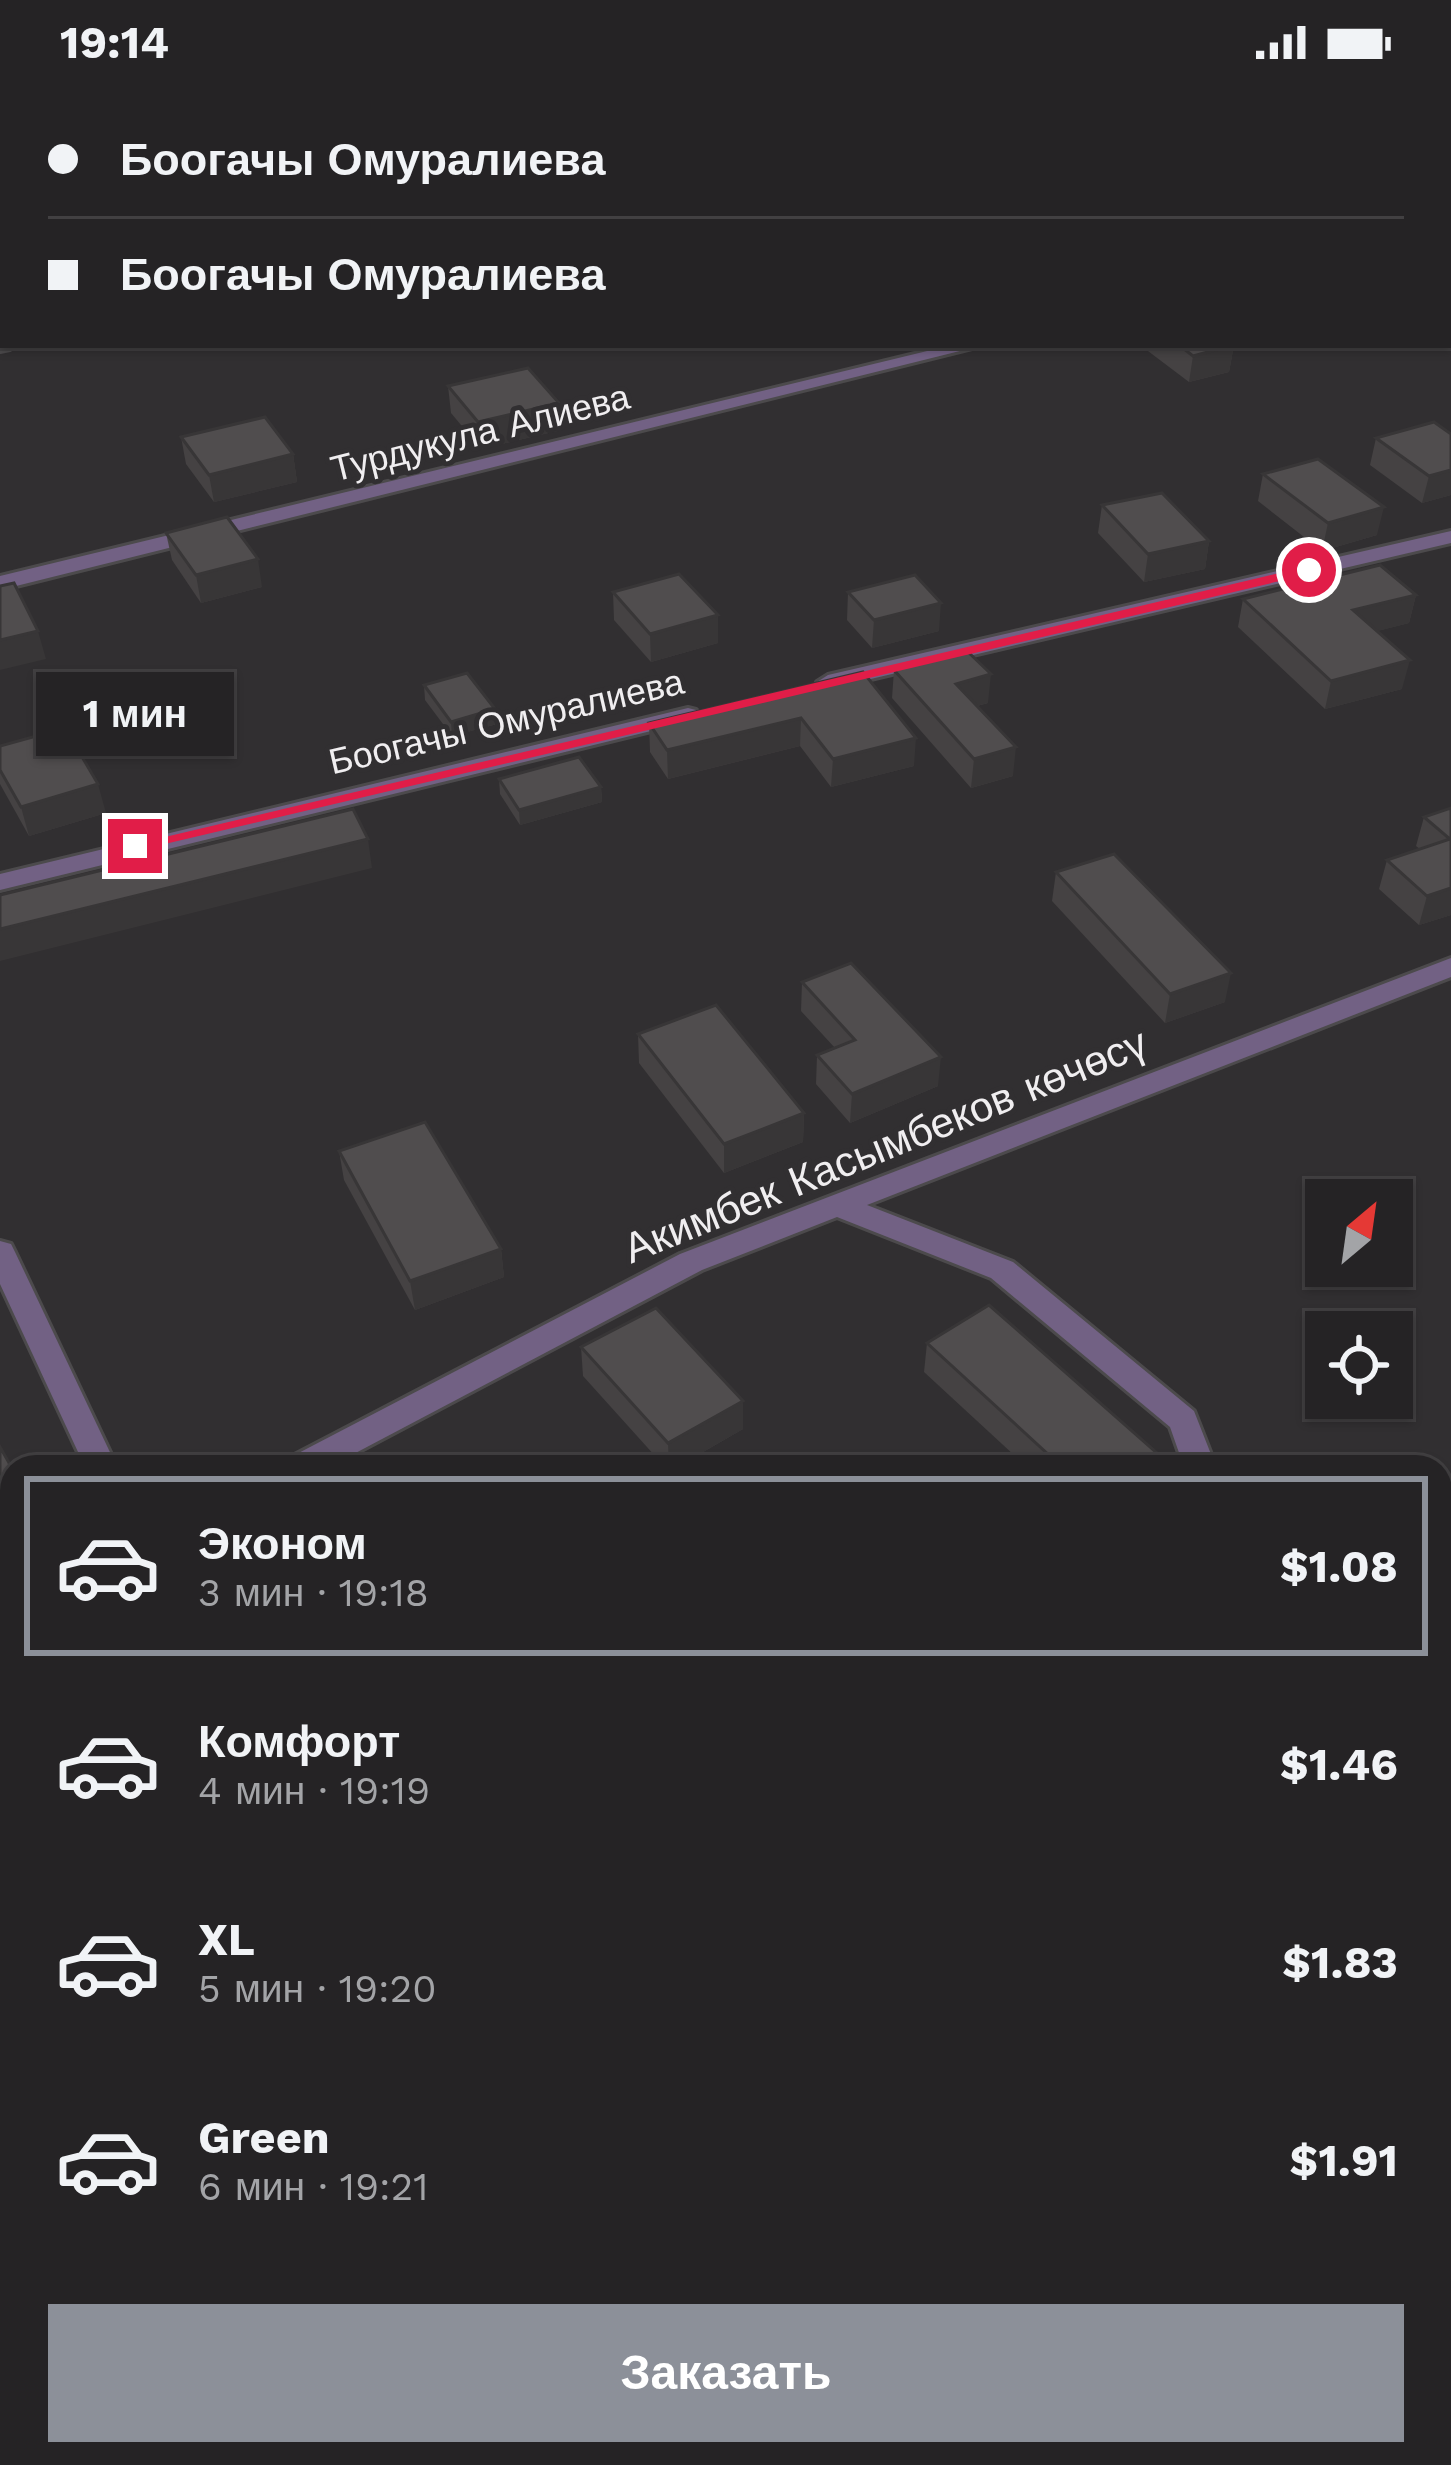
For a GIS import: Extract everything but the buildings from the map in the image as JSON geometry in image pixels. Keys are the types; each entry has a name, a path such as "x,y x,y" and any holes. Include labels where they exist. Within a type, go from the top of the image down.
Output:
{"street":[{"name":"Турдукула Алиева","path":"0,583 963,348"},
{"path":"813,686 1451,536"},
{"name":"Боогачы Омуралиева","path":"0,881 720,708"},
{"name":"Акимбек Касымбеков көчөсү","path":"323,1455 691,1262 1451,967"},
{"path":"839,1205 1002,1270 1183,1420 1196,1455"},
{"path":"0,1252 95,1455"}],"route":[{"path":"135,846 1309,570"}]}
